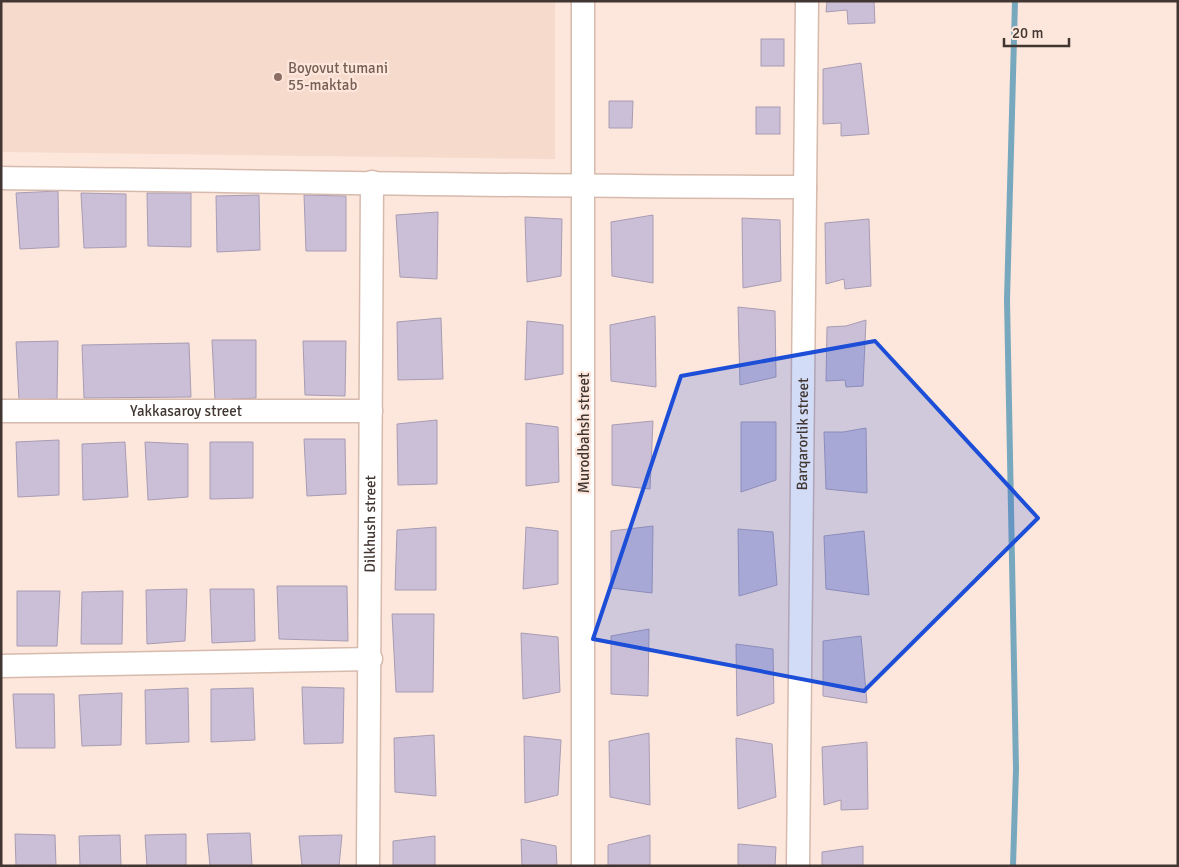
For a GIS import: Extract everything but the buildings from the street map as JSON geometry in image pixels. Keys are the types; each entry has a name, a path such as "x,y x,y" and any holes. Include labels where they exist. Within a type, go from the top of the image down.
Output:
{"street":[{"name":"Murodbahsh street","path":"583,1 583,866"},
{"name":"Barqarorlik street","path":"798,866 807,1"},
{"path":"1,178 372,182 584,187 805,187"},
{"name":"Dilkhush street","path":"368,866 371,659 372,182"},
{"name":"Yakkasaroy street","path":"1,411 371,411"},
{"path":"1,666 371,659"}],"highlighted area":[{"path":"875,341 1038,518 864,691 593,639 681,376"}],"shaded area":[{"name":"Boyovut tumani 55-maktab","path":"1,1 555,1 555,159 1,152"}],"waterway":[{"path":"1013,866 1016,769 1007,300 1015,1"}],"place":[{"name":"Boyovut tumani 55-maktab","path":"278,77"}]}
